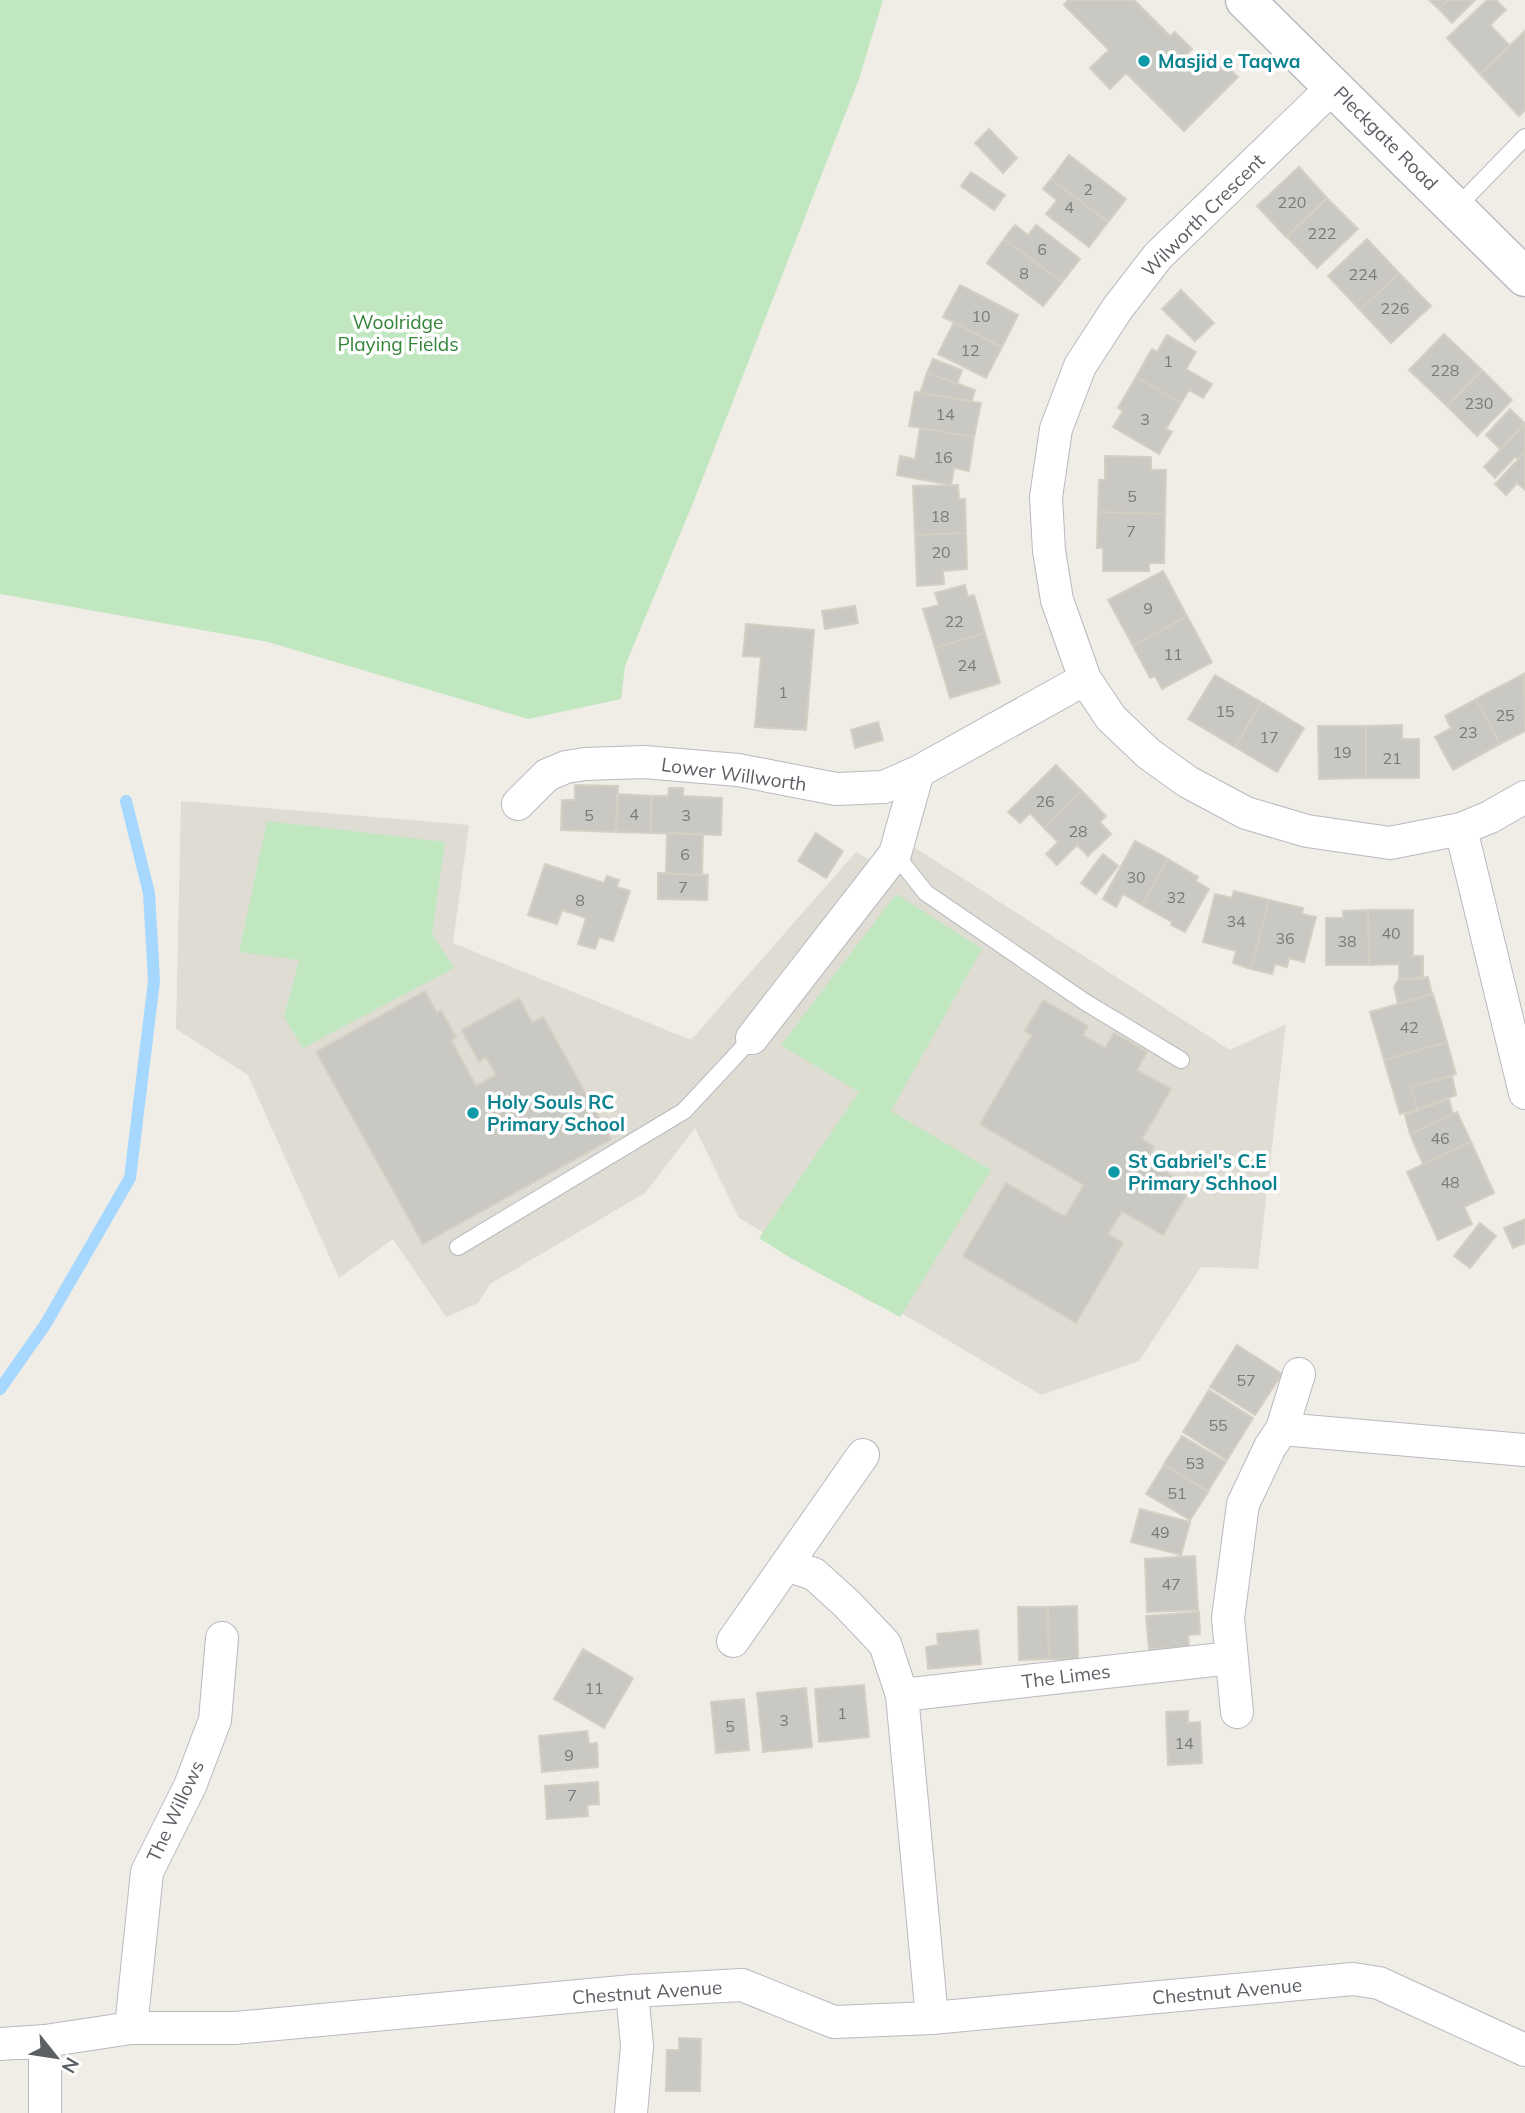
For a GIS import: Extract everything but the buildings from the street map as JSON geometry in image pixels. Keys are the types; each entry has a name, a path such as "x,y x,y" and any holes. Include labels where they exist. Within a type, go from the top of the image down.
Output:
{"main road":[{"name":"Pleckgate Road","path":"1245,0 1525,277"}],"street":[{"name":"Wilworth Crescent","path":"1334,86 1158,256 1117,309 1080,366 1056,429 1046,497 1049,551 1057,600 1085,680 1111,718 1149,754 1188,782 1246,813 1307,831 1391,843 1461,829 1490,817 1525,797"},
{"name":"Lower Willworth","path":"518,804 547,775 566,767 585,764 644,762 738,770 836,789 884,787 918,772 1085,680"},
{"path":"752,1038 894,853 918,772"},
{"path":"1461,829 1525,1093"},
{"path":"1237,1712 1228,1618 1243,1504 1270,1447 1282,1429 1299,1374"},
{"path":"1282,1429 1525,1450"},
{"path":"733,1642 863,1455"},
{"path":"786,1565 814,1574 885,1644 902,1695 932,2018"},
{"name":"The Willows","path":"131,2028 147,1872 190,1786 215,1720 222,1638"},
{"name":"The Limes","path":"902,1695 1231,1657"},
{"name":"Chestnut Avenue","path":"0,2044 46,2041 131,2028 235,2028 632,1991 742,1985 834,2022 932,2018 1353,1979 1379,1983 1525,2050"},
{"path":"631,2113 637,2046 632,1991"},
{"path":"45,2113 46,2041"}],"lane":[{"path":"1456,208 1525,137"},
{"path":"894,853 926,893 1085,1002 1181,1060"},
{"path":"458,1247 684,1111 752,1038"}],"shaded area":[{"path":"181,801 469,825 453,943 691,1040 856,852 893,873 914,847 1230,1050 1286,1024 1258,1269 1201,1267 1139,1361 1041,1395 739,1218 695,1128 645,1193 490,1284 478,1303 446,1317 393,1239 339,1278 248,1075 176,1029"}],"green space":[{"name":"Woolridge Playing Fields","path":"0,0 883,0 859,79 693,503 625,666 621,699 528,719 268,642 0,594"},
{"path":"267,821 445,842 432,934 454,968 303,1048 284,1017 299,960 239,952"},
{"path":"896,894 982,949 891,1111 991,1170 900,1317 759,1238 859,1092 781,1045"}],"waterway":[{"path":"0,1389 45,1325 130,1178 154,981 149,893 126,801"}],"place":[{"name":"Masjid e Taqwa","path":"1144,61"},
{"name":"Holy Souls RC Primary School","path":"473,1113"},
{"name":"St Gabriel's C.E Primary Schhool","path":"1114,1172"}]}
